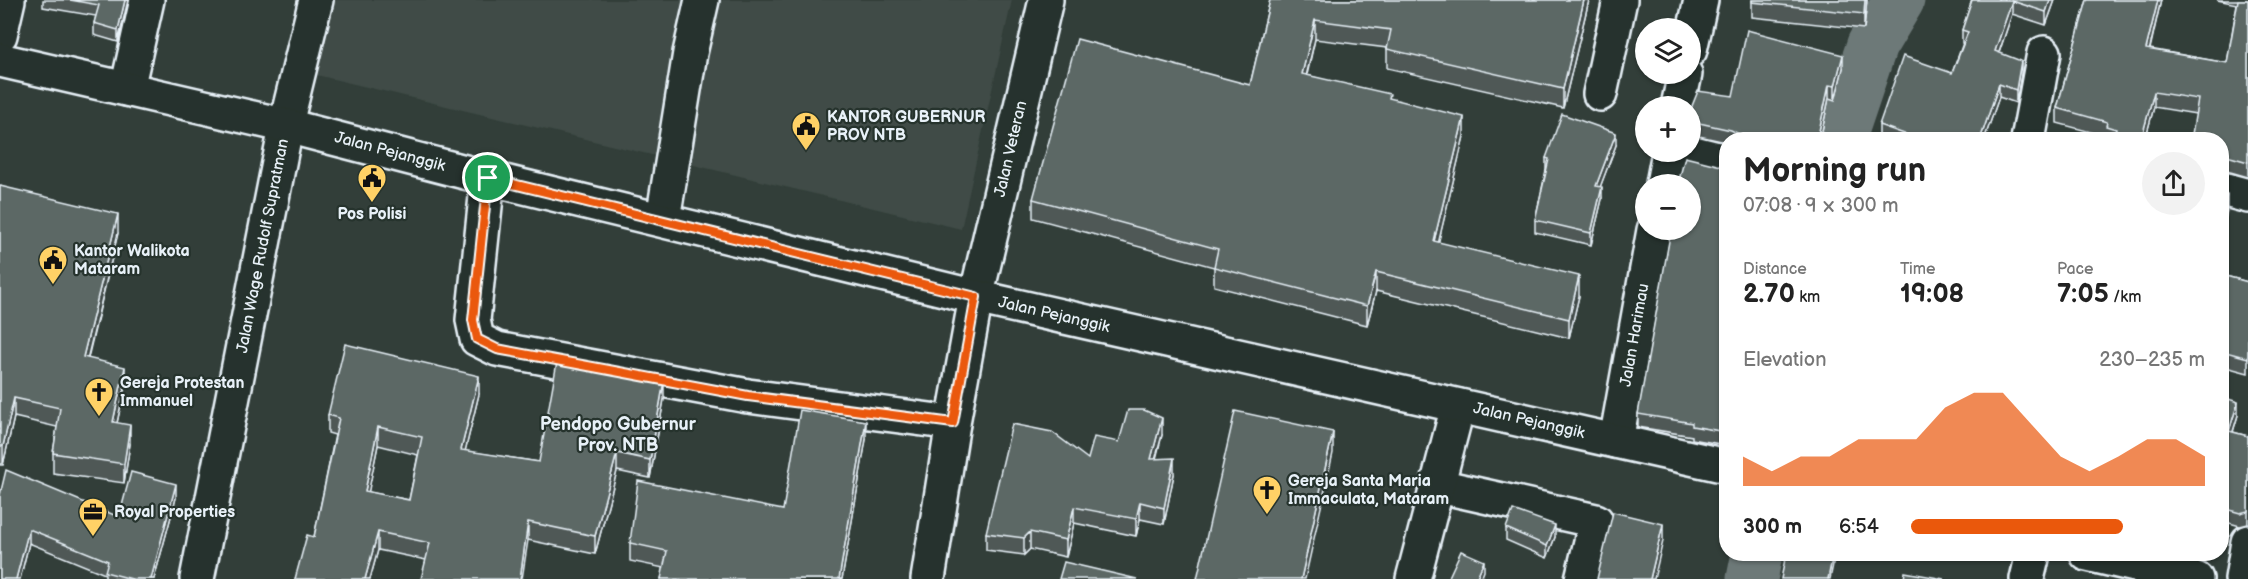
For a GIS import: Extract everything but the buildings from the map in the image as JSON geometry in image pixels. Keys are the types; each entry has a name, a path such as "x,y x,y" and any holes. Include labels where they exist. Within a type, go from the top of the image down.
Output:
{"street":[{"path":"0,35 8,0"},
{"path":"127,89 147,0"},
{"name":"Jalan Wage Rudolf Supratman","path":"196,579 287,126 316,0"},
{"path":"663,219 688,64 702,0"},
{"name":"Jalan Veteran","path":"928,579 976,297 1046,0"},
{"path":"1600,94 1620,0"},
{"path":"1697,18 1701,0"},
{"path":"2029,132 2044,53"},
{"name":"Jalan Pejanggik","path":"0,60 287,126 488,178 976,297 1718,463"},
{"path":"1701,155 1719,159"},
{"path":"488,178 473,320 477,339 497,349 748,396 953,423"},
{"path":"2229,191 2248,196"},
{"name":"Jalan Harimau","path":"1616,441 1652,240"},
{"path":"1413,579 1458,406"},
{"path":"1438,486 1596,521 1582,579"},
{"path":"2242,579 2248,542"},
{"path":"2027,579 2031,561"},
{"path":"2118,561 2196,579"}],"shaded area":[{"name":"KANTOR GUBERNUR PROV NTB","path":"326,0 1012,0 961,229 308,73"}],"waterway":[{"path":"1843,132 1872,45 1899,0"},
{"path":"1752,579 1756,561"}],"place":[{"name":"KANTOR GUBERNUR PROV NTB","path":"806,152"},
{"name":"Pos Polisi","path":"372,204"},
{"name":"Kantor Walikota Mataram","path":"53,286"},
{"name":"Gereja Protestan Immanuel","path":"99,418"},
{"name":"Gereja Santa Maria Immaculata, Mataram","path":"1267,516"},
{"name":"Royal Properties","path":"93,538"}],"district":[{"name":"Pendopo Gubernur Prov. NTB","path":"618,434"}],"route":[{"path":"488,178 976,297 953,423 824,408 748,396 497,349 477,339 473,320 488,178"}]}
